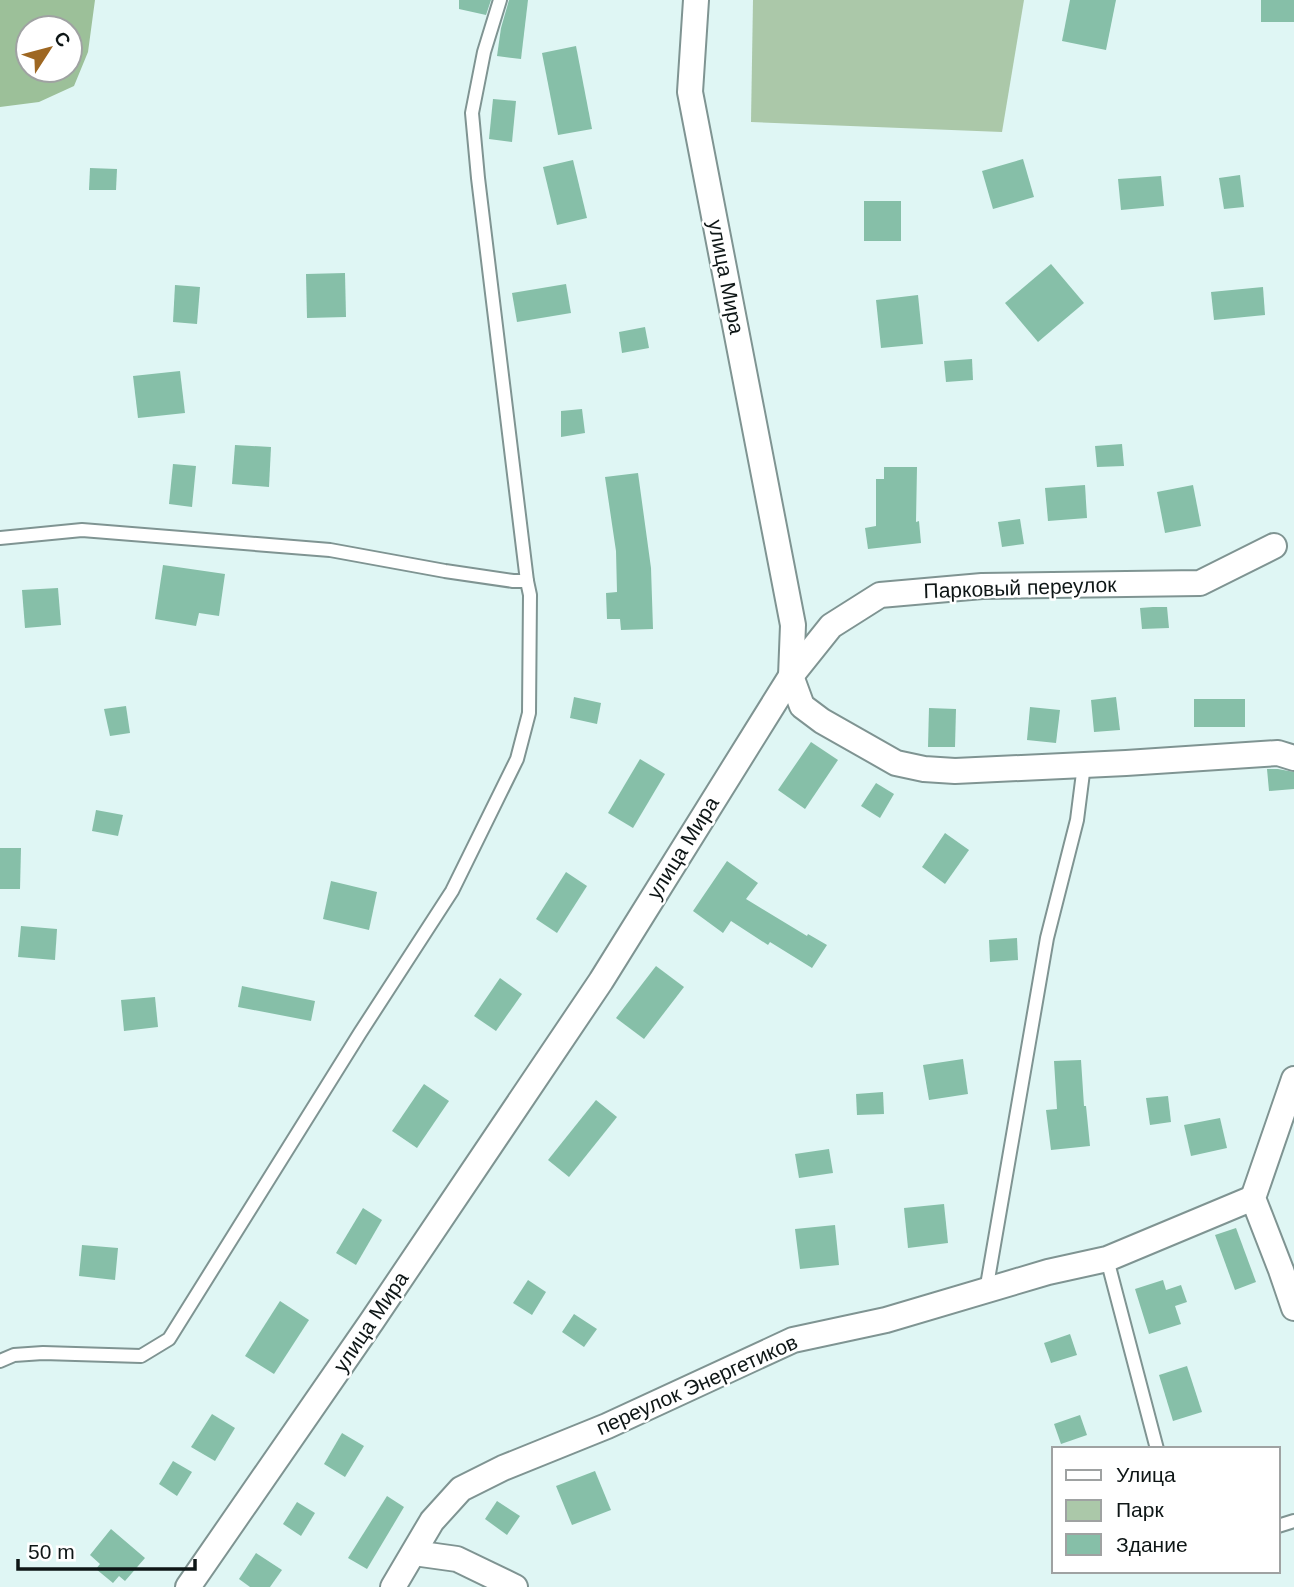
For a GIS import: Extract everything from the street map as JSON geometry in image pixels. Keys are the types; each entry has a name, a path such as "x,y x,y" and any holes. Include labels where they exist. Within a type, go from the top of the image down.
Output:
{"street":[{"name":"улица Мира","path":"188,1587 372,1321 593,992 792,676 793,625 691,92 696,0"},
{"name":"Парковый переулок","path":"792,676 831,626 880,595 982,586 1200,583 1274,546"},
{"path":"792,676 802,706 822,721 896,762 924,769 956,771 1278,753 1294,758"},
{"path":"1294,1079 1253,1198 1294,1308"},
{"name":"переулок Энергетиков","path":"393,1587 432,1521 461,1489 503,1468 607,1426 793,1340 886,1320 1048,1272 1107,1259 1253,1198"},
{"path":"414,1553 457,1559 515,1587"}],"lane":[{"path":"0,1361 14,1355 43,1353 141,1356 169,1339 452,891 517,759 528,713 530,595 472,113 484,52 500,0"},
{"path":"0,538 82,530 316,548 513,582 527,581"},
{"path":"986,1291 1047,938 1077,820 1084,765"},
{"path":"1107,1259 1156,1447"}],"green space":[{"path":"0,0 95,0 88,52 84,62 84,14 14,14 14,84 75,84 39,102 0,107"},
{"path":"753,0 1024,0 1002,132 751,122"}],"building":[{"path":"459,0 491,0 486,15 459,9"},
{"path":"509,0 528,0 521,59 497,56"},
{"path":"1070,0 1116,0 1106,50 1062,41"},
{"path":"1261,0 1294,0 1294,22 1261,22"},
{"path":"576,46 592,129 558,135 542,53"},
{"path":"493,99 516,101 512,142 489,139"},
{"path":"1023,159 1034,197 993,209 982,171"},
{"path":"573,160 587,218 557,225 543,167"},
{"path":"90,168 117,169 116,190 89,190"},
{"path":"1240,175 1244,207 1224,209 1219,178"},
{"path":"1161,176 1164,206 1121,210 1118,179"},
{"path":"864,201 901,201 901,241 864,241"},
{"path":"1051,264 1084,303 1038,342 1005,303"},
{"path":"345,273 346,317 307,318 306,274"},
{"path":"566,284 571,313 517,322 512,293"},
{"path":"175,285 200,287 197,324 173,322"},
{"path":"1263,287 1265,315 1214,320 1211,292"},
{"path":"918,295 923,344 881,348 876,300"},
{"path":"645,327 649,348 622,353 619,332"},
{"path":"972,359 973,380 946,382 944,361"},
{"path":"180,371 185,413 138,418 133,376"},
{"path":"582,409 585,433 561,437 561,411"},
{"path":"1122,444 1124,466 1097,467 1095,446"},
{"path":"235,445 271,447 269,487 232,484"},
{"path":"173,464 196,466 192,507 169,504"},
{"path":"884,467 917,467 916,522 919,521 921,543 868,549 865,528 876,526 876,479 884,479"},
{"path":"638,473 651,568 653,629 621,630 620,619 607,619 606,593 617,592 616,551 605,477"},
{"path":"1085,485 1087,518 1048,521 1045,488"},
{"path":"1193,485 1201,526 1165,533 1157,492"},
{"path":"1020,519 1024,544 1002,547 998,522"},
{"path":"163,565 225,574 219,616 199,613 196,626 155,619"},
{"path":"58,588 61,625 25,628 22,590"},
{"path":"1167,607 1169,628 1142,629 1140,608"},
{"path":"574,697 601,703 597,724 570,718"},
{"path":"1116,697 1120,730 1094,732 1091,700"},
{"path":"1194,699 1245,699 1245,727 1194,727"},
{"path":"126,706 130,733 110,736 104,709"},
{"path":"1030,707 1060,710 1056,743 1027,740"},
{"path":"929,708 956,709 955,747 928,747"},
{"path":"811,742 838,760 805,809 778,790"},
{"path":"640,759 665,774 633,828 608,813"},
{"path":"1267,769 1294,772 1294,789 1269,791"},
{"path":"876,783 894,794 880,818 861,806"},
{"path":"96,810 123,815 118,836 92,831"},
{"path":"945,833 969,850 945,884 922,867"},
{"path":"0,848 21,848 20,889 0,889"},
{"path":"727,861 758,883 746,899 827,945 812,968 770,942 768,945 731,921 723,933 693,911"},
{"path":"566,872 587,886 557,933 536,919"},
{"path":"331,881 377,892 369,930 323,919"},
{"path":"21,926 57,929 55,960 18,957"},
{"path":"1017,938 1018,960 990,962 989,940"},
{"path":"656,966 684,987 644,1039 616,1018"},
{"path":"500,978 522,994 496,1031 474,1016"},
{"path":"242,986 315,1001 311,1021 238,1007"},
{"path":"155,997 158,1027 124,1031 121,1000"},
{"path":"963,1059 968,1094 929,1100 923,1065"},
{"path":"1081,1060 1090,1146 1051,1150 1046,1110 1057,1109 1054,1061"},
{"path":"424,1084 449,1101 417,1148 392,1131"},
{"path":"883,1092 884,1114 857,1115 856,1094"},
{"path":"1168,1096 1171,1122 1150,1125 1146,1098"},
{"path":"596,1100 617,1117 569,1177 548,1160"},
{"path":"1220,1118 1227,1148 1191,1156 1184,1125"},
{"path":"829,1149 833,1173 799,1178 795,1154"},
{"path":"944,1204 948,1243 908,1248 904,1208"},
{"path":"363,1208 382,1220 356,1265 336,1253"},
{"path":"835,1225 839,1265 800,1269 795,1229"},
{"path":"1236,1228 1256,1282 1235,1290 1215,1235"},
{"path":"82,1245 118,1248 115,1280 79,1276"},
{"path":"528,1280 546,1292 532,1315 513,1303"},
{"path":"1163,1280 1166,1290 1181,1285 1187,1302 1175,1306 1181,1324 1149,1334 1135,1289"},
{"path":"280,1301 309,1320 274,1374 245,1356"},
{"path":"574,1314 597,1329 584,1347 562,1332"},
{"path":"1070,1334 1077,1355 1051,1363 1044,1343"},
{"path":"1187,1366 1202,1412 1173,1421 1159,1375"},
{"path":"212,1414 235,1428 215,1461 191,1447"},
{"path":"1080,1415 1087,1435 1061,1444 1054,1424"},
{"path":"342,1433 364,1446 345,1477 324,1464"},
{"path":"173,1461 192,1472 177,1496 159,1484"},
{"path":"595,1471 611,1510 572,1525 556,1486"},
{"path":"387,1496 404,1507 367,1569 348,1558"},
{"path":"497,1501 520,1516 507,1535 485,1519"},
{"path":"297,1502 315,1513 301,1536 283,1524"},
{"path":"111,1529 145,1558 125,1581 119,1576 113,1583 96,1569 100,1564 90,1555"},
{"path":"256,1553 282,1570 270,1587 250,1587 239,1579"}]}
